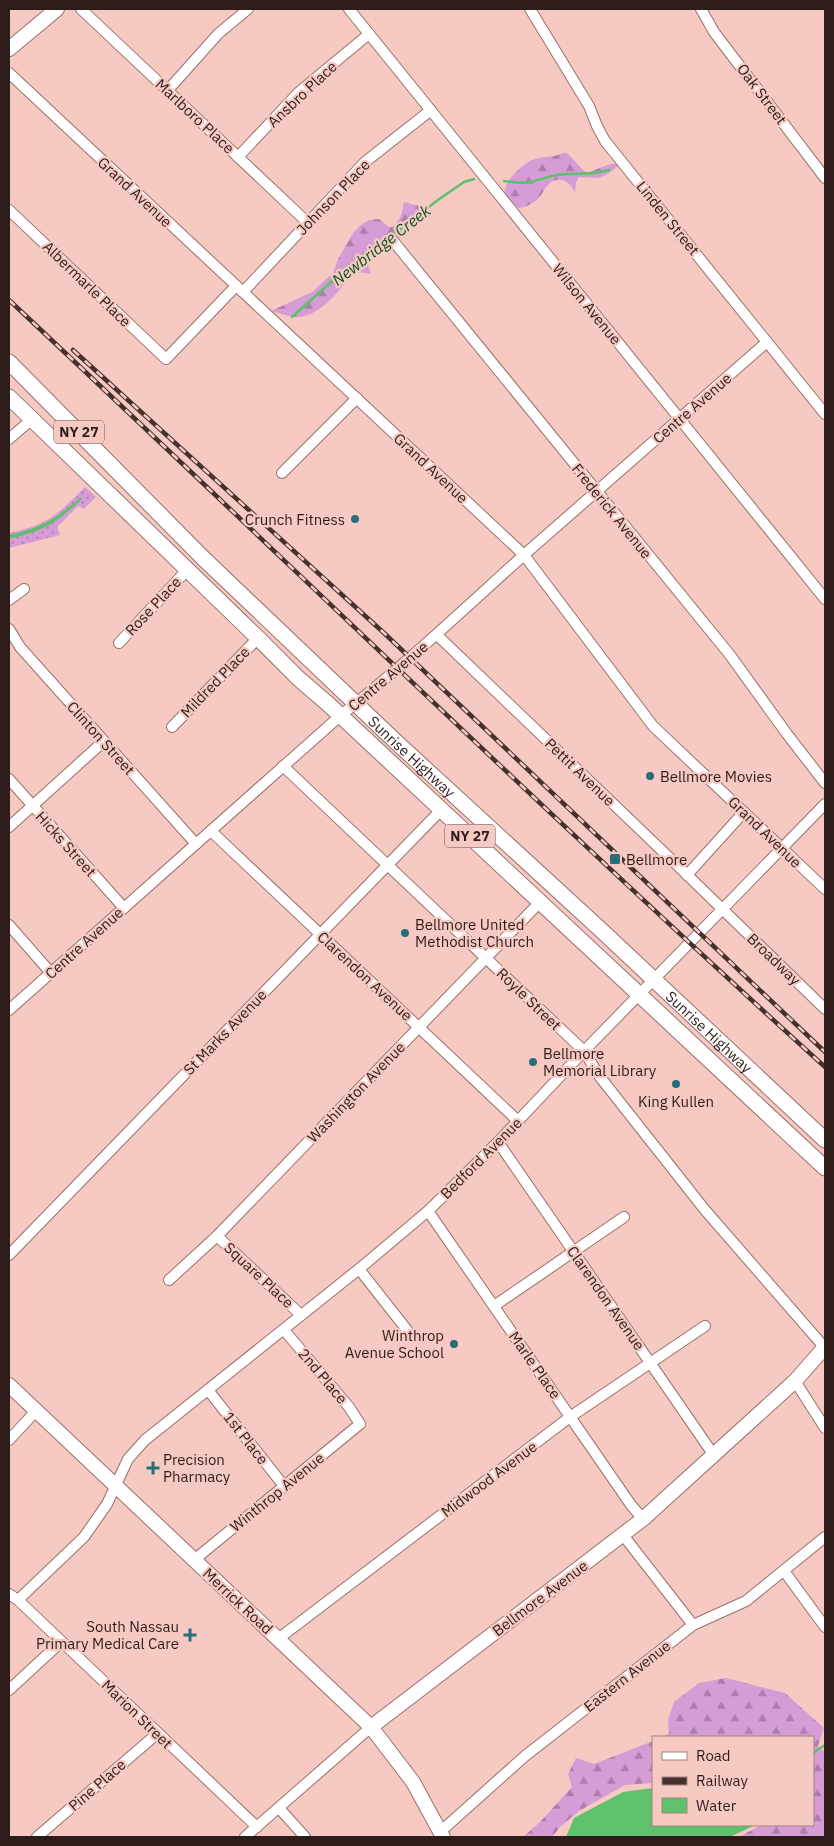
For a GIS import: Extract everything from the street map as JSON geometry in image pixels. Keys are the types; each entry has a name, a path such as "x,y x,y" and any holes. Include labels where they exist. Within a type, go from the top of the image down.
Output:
{"highway":[{"name":"Sunrise Highway","path":"9,362 203,558 825,1140"},
{"name":"Sunrise Highway","path":"9,397 299,679 825,1168"}],"main road":[{"path":"9,49 57,9"},
{"name":"Bellmore Avenue","path":"371,1727 643,1519 795,1381 825,1347"},
{"name":"Merrick Road","path":"9,1385 371,1727 409,1775 441,1834"}],"street":[{"name":"Marlboro Place","path":"81,9 308,223"},
{"path":"168,90 218,34 248,9"},
{"name":"Wilson Avenue","path":"349,9 825,599"},
{"name":"Linden Street","path":"530,9 589,106 597,126 606,141 825,414"},
{"name":"Oak Street","path":"702,9 714,32 825,178"},
{"name":"Ansbro Place","path":"238,157 299,92 369,34"},
{"name":"Grand Avenue","path":"9,73 524,555 653,726 825,889"},
{"name":"Johnson Place","path":"166,359 308,223 365,162 431,110"},
{"name":"Albermarle Place","path":"9,210 166,359"},
{"name":"Frederick Avenue","path":"394,242 730,655 825,783"},
{"name":"Centre Avenue","path":"9,1010 196,844 212,832 283,766 437,635 524,555 767,342"},
{"path":"282,473 356,398"},
{"path":"9,439 31,420"},
{"name":"Rose Place","path":"119,643 187,570"},
{"path":"9,600 24,589"},
{"name":"Clinton Street","path":"9,629 20,647 196,844"},
{"name":"Pettit Avenue","path":"437,635 723,910"},
{"name":"Mildred Place","path":"172,727 258,638"},
{"path":"9,826 104,741"},
{"name":"Royle Street","path":"283,766 584,1051 600,1077 706,1210 825,1347"},
{"name":"Hicks Street","path":"9,779 124,908"},
{"name":"Bedford Avenue","path":"13,1597 84,1537 107,1504 128,1459 144,1440 284,1330 428,1211 498,1142 825,804"},
{"name":"St Marks Avenue","path":"9,1255 442,810"},
{"path":"687,875 744,812"},
{"name":"Clarendon Avenue","path":"212,832 518,1121"},
{"name":"Washington Avenue","path":"169,1280 217,1236 540,901"},
{"name":"Broadway","path":"723,910 825,1009"},
{"path":"9,925 51,973"},
{"name":"Clarendon Avenue","path":"498,1142 714,1454"},
{"name":"Marle Place","path":"428,1211 631,1505 643,1519"},
{"path":"494,1306 624,1216"},
{"name":"Square Place","path":"217,1236 301,1315"},
{"path":"359,1269 407,1330"},
{"name":"Midwood Avenue","path":"278,1639 570,1417 705,1326"},
{"name":"2nd Place","path":"284,1330 349,1407 360,1424"},
{"path":"795,1381 825,1428"},
{"name":"1st Place","path":"208,1390 284,1486"},
{"path":"9,1440 36,1411"},
{"name":"Winthrop Avenue","path":"194,1560 360,1424"},
{"path":"622,1535 693,1625"},
{"name":"Eastern Avenue","path":"441,1834 524,1756 693,1625 746,1601 825,1537"},
{"path":"784,1571 825,1627"},
{"name":"Marion Street","path":"13,1597 257,1827"},
{"path":"9,1690 62,1642"},
{"name":"Bellmore Avenue","path":"245,1837 371,1727"},
{"name":"Pine Place","path":"37,1837 158,1733"},
{"path":"279,1808 305,1837"}],"green space":[{"path":"567,153 586,173 607,165 621,164 606,175 598,178 579,177 576,182 575,194 567,182 559,180 550,183 537,200 526,206 519,208 507,199 505,195 506,185 523,165 532,160"},
{"path":"404,202 419,206 428,205 413,219 400,237 398,250 383,251 373,255 368,265 371,274 358,272 350,274 328,302 306,316 291,316 271,311 312,292 333,273 338,259 353,233 361,225 369,220 379,219 389,227 394,226 401,216"},
{"path":"85,487 96,497 84,509 78,506 57,527 60,535 9,548 9,533 22,530 51,518"},
{"path":"726,1678 785,1693 824,1728 818,1746 823,1751 825,1749 825,1837 739,1837 759,1826 814,1826 814,1736 664,1736 669,1734 668,1720 674,1702 699,1683"},
{"path":"652,1741 652,1783 625,1785 579,1811 560,1827 552,1837 523,1837 541,1821 572,1787 568,1774 576,1758 594,1764"}],"water":[{"path":"80,498 82,499 73,508 49,525 9,539 9,535 47,522"},
{"path":"652,1788 652,1826 753,1826 730,1837 566,1837 574,1818 623,1792"}],"waterway":[{"name":"Newbridge Creek","path":"504,181 528,183 557,175 609,170"},
{"name":"Newbridge Creek","path":"292,317 351,264 416,218 435,202 464,182 474,179"},
{"path":"814,1752 825,1745"}],"railway":[{"path":"9,300 619,877 825,1067"},
{"path":"73,350 384,633 825,1052"}],"place":[{"name":"Crunch Fitness","path":"355,519"},
{"name":"Bellmore Movies","path":"650,776"},
{"name":"Bellmore","path":"615,859"},
{"name":"Bellmore United Methodist Church","path":"405,933"},
{"name":"Bellmore Memorial Library","path":"533,1062"},
{"name":"King Kullen","path":"676,1084"},
{"name":"Winthrop Avenue School","path":"454,1344"},
{"name":"Precision Pharmacy","path":"153,1468"},
{"name":"South Nassau Primary Medical Care","path":"190,1635"}]}
